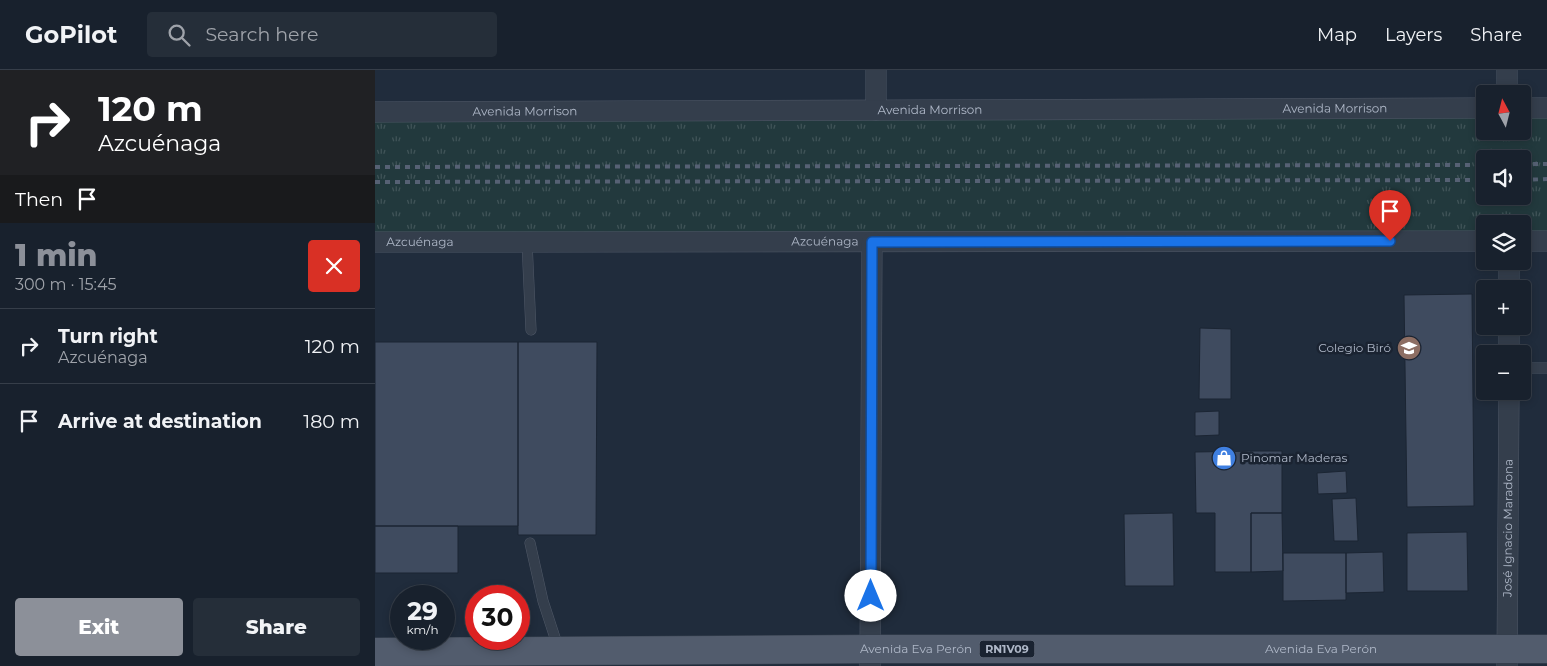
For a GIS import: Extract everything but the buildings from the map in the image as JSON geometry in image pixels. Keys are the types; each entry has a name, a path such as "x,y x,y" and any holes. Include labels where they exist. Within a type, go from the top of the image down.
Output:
{"main road":[{"name":"Avenida Eva Perón","path":"375,652 559,650 871,657 1508,657 1547,649"}],"street":[{"path":"876,70 876,110"},
{"path":"1507,70 1507,85"},
{"name":"Avenida Morrison","path":"375,112 1476,108"},
{"path":"1531,108 1547,108"},
{"name":"Azcuénaga","path":"375,242 1476,241"},
{"path":"1531,241 1547,241"},
{"path":"871,657 872,242"},
{"name":"José Ignacio Maradona","path":"1508,657 1509,400"}],"lane":[{"path":"527,242 531,330"},
{"path":"1531,368 1547,368"},
{"path":"530,543 543,601 559,650"}],"green space":[{"path":"1476,108 1476,140 1531,140 1531,108 1547,108 1547,241 1531,241 1531,215 1476,215 1476,241 375,242 375,112"}],"railway":[{"path":"1531,164 1547,164"},
{"path":"375,167 1476,165"},
{"path":"1531,180 1547,179"},
{"path":"375,182 1476,180"}],"place":[{"name":"Colegio Biró","path":"1409,348"},
{"name":"Pinomar Maderas","path":"1224,458"}],"route":[{"path":"871,596 872,242 1390,241"}]}
